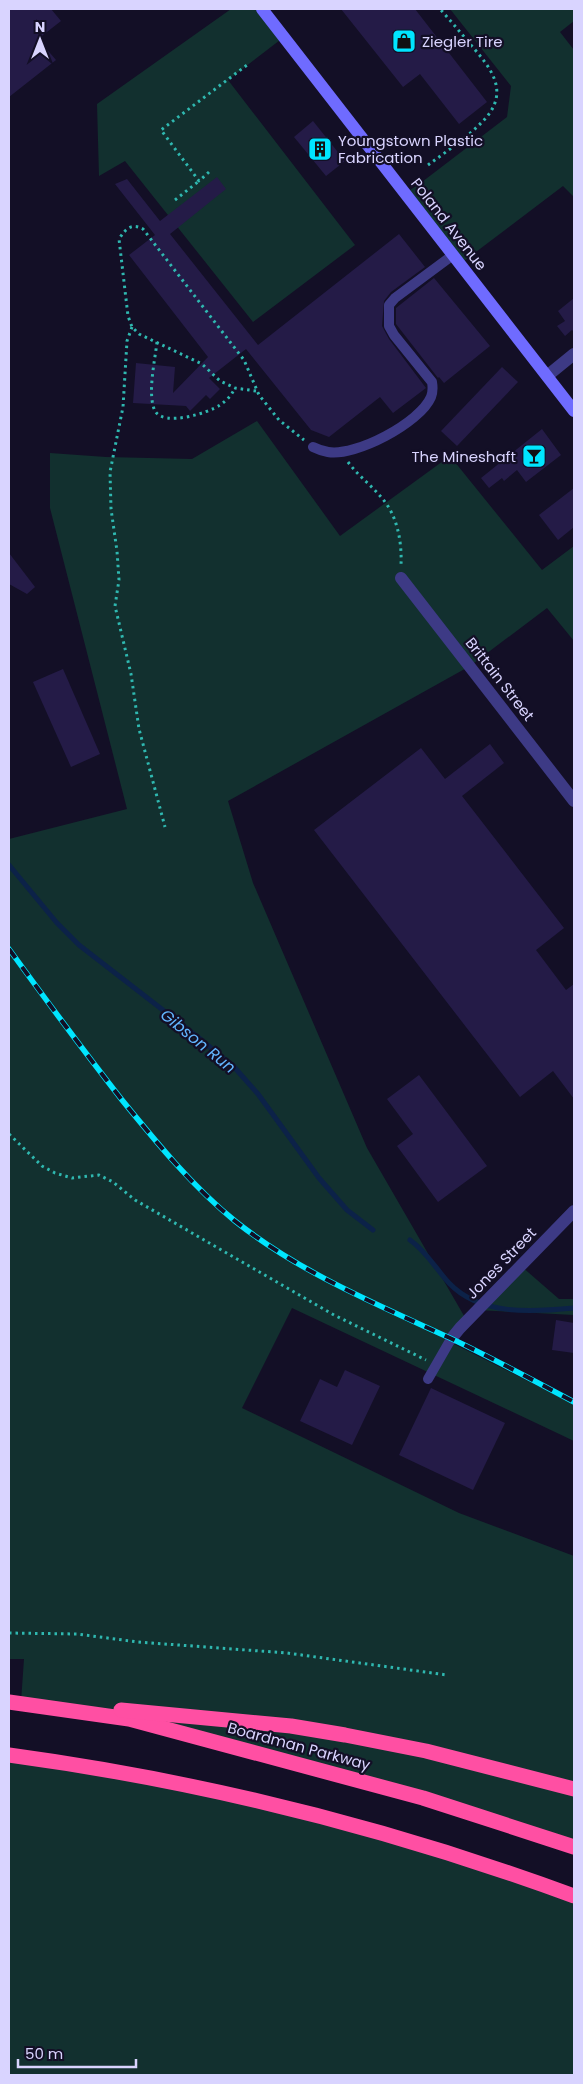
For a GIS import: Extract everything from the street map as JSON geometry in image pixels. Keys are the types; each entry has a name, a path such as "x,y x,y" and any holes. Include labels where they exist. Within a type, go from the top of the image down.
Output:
{"highway":[{"path":"9,1702 166,1713 291,1726 426,1751 574,1789"},
{"name":"Boardman Parkway","path":"9,1702 128,1719 423,1798 574,1847"},
{"path":"9,1755 110,1771 281,1807 386,1835 496,1869 574,1896"}],"main road":[{"name":"Poland Avenue","path":"262,9 574,411"}],"street":[{"path":"547,376 574,354"},
{"name":"Brittain Street","path":"401,578 574,801"},
{"name":"Jones Street","path":"452,1339 480,1307 574,1211"}],"lane":[{"path":"313,447 328,453 344,452 381,439 422,410 431,399 432,382 394,335 389,326 389,305 395,298 453,255"},
{"path":"428,1379 452,1339"}],"path":[{"path":"428,166 485,119 494,106 497,94 497,84 485,62 440,9"},
{"path":"199,181 161,130 247,65"},
{"path":"175,200 210,172"},
{"path":"256,391 235,388 220,381 202,364 139,334 132,326 128,316 119,239 124,231 136,226 143,229 244,360 256,391 279,420 313,447"},
{"path":"132,326 127,342 123,407 110,472 111,509 118,550 119,580 116,606 131,674 139,729 165,827"},
{"path":"157,342 152,380 152,403 156,412 162,417 175,419 194,416 218,407 230,397 235,388"},
{"path":"344,452 358,475 386,502 395,520 400,540 401,578"},
{"path":"9,1134 42,1166 55,1173 72,1178 99,1175 113,1182 135,1200 326,1311 436,1365"},
{"path":"9,1633 77,1634 138,1642 287,1653 448,1675"}],"green space":[{"path":"231,9 262,9 284,37 228,80 355,245 253,322 125,161 99,176 97,104"},
{"path":"450,9 574,9 574,21 560,32 574,50 574,197 563,186 460,264 405,193 507,117 511,86"},
{"path":"257,421 340,536 450,456 542,570 574,546 574,641 547,608 470,666 228,801 253,883 367,1148 467,1321 450,1342 574,1404 574,1441 292,1308 242,1408 459,1513 574,1556 574,1847 87,1707 21,1702 24,1659 9,1659 9,839 127,809 50,508 50,453 106,457 192,459"},
{"path":"521,1266 559,1299 574,1299 574,1315 477,1310"},
{"path":"9,1755 207,1790 574,1896 574,2075 9,2075"}],"building":[{"path":"9,9 51,9 61,21 38,39 56,60 9,97"},
{"name":"Ziegler Tire","path":"341,9 415,9 487,102 459,124 420,74 403,87"},
{"name":"Youngstown Plastic Fabrication","path":"313,121 345,161 326,176 294,137"},
{"path":"217,177 226,189 170,234 258,345 399,234 425,267 391,292 384,301 382,326 389,339 426,388 393,413 380,397 329,437 311,430 246,349 209,378 220,389 210,399 206,395 190,411 186,406 133,403 136,363 175,367 173,393 208,357 129,255 155,235 115,184 127,179 160,221"},
{"path":"434,278 490,346 444,383 396,324 396,308"},
{"path":"574,298 574,332 572,330 565,336 557,326 565,321 558,311"},
{"path":"502,367 518,382 457,446 441,431"},
{"name":"The Mineshaft","path":"542,429 561,455 526,482 517,470 504,481 502,478 489,488 481,478"},
{"path":"574,488 574,527 558,540 539,515"},
{"path":"9,553 35,587 27,594 9,584"},
{"path":"63,669 100,754 71,767 33,682"},
{"path":"490,744 504,763 462,796 564,928 536,950 566,990 574,984 574,1099 553,1071 520,1097 314,830 421,748 445,779"},
{"path":"419,1075 487,1166 438,1202 397,1146 413,1134 387,1099"},
{"path":"556,1320 574,1323 574,1353 552,1350"},
{"path":"345,1370 380,1386 352,1445 300,1421 320,1379 337,1387"},
{"path":"431,1388 505,1423 473,1490 399,1455"}],"waterway":[{"name":"Gibson Run","path":"9,865 57,923 79,945 235,1068 258,1094 319,1178 347,1210 373,1230"},
{"name":"Gibson Run","path":"410,1240 426,1255 449,1283 462,1294 476,1301 491,1306 525,1311 574,1308"}],"railway":[{"path":"9,949 148,1132 175,1164 219,1208 235,1221 285,1256 339,1286 481,1353 574,1402"}],"place":[{"name":"Ziegler Tire","path":"404,41"},
{"name":"Youngstown Plastic Fabrication","path":"320,149"},
{"name":"The Mineshaft","path":"534,456"}]}
